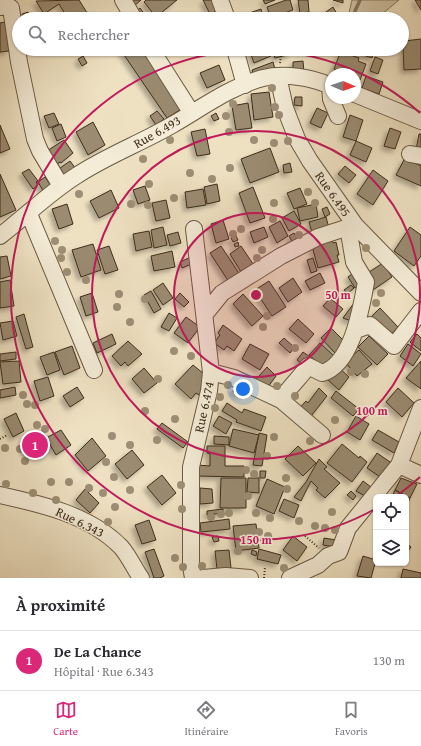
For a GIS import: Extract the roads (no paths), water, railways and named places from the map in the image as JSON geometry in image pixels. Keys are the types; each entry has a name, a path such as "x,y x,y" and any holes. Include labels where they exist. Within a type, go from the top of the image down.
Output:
{"street":[{"path":"123,0 130,12"},
{"path":"220,0 224,12"},
{"path":"0,7 8,6 10,8 12,20"},
{"path":"18,56 35,139 40,151 61,186"},
{"path":"155,56 191,112"},
{"path":"237,56 244,85"},
{"name":"Rue 6.493","path":"0,236 29,214 61,186 92,166 138,144 221,95 263,78 278,76 300,78 325,83"},
{"name":"Rue 6.495","path":"278,76 285,108 297,138 310,161 355,225 421,293"},
{"path":"361,96 421,121"},
{"path":"332,104 338,116"},
{"path":"29,214 94,370"},
{"path":"205,314 222,293 281,256 318,236 355,225"},
{"path":"281,400 289,387 301,377 308,366 322,374 334,368 343,355 356,330 366,282 353,260 349,233 355,225"},
{"path":"194,229 211,372"},
{"path":"356,330 370,325 394,346 421,311"},
{"name":"Rue 6.474","path":"193,578 191,467 209,391 211,372 234,378 281,400 322,435"},
{"path":"290,578 306,569 318,565 328,556 339,552 348,528 399,464 421,408"},
{"path":"399,464 421,476"},
{"name":"Rue 6.343","path":"0,495 38,504 75,517 95,527 122,548 141,578"},
{"path":"306,569 322,578"},
{"path":"203,578 226,576 250,578"}],"waterway":[{"path":"355,11 360,0"}],"place":[{"name":"De La Chance","path":"35,445"}]}
